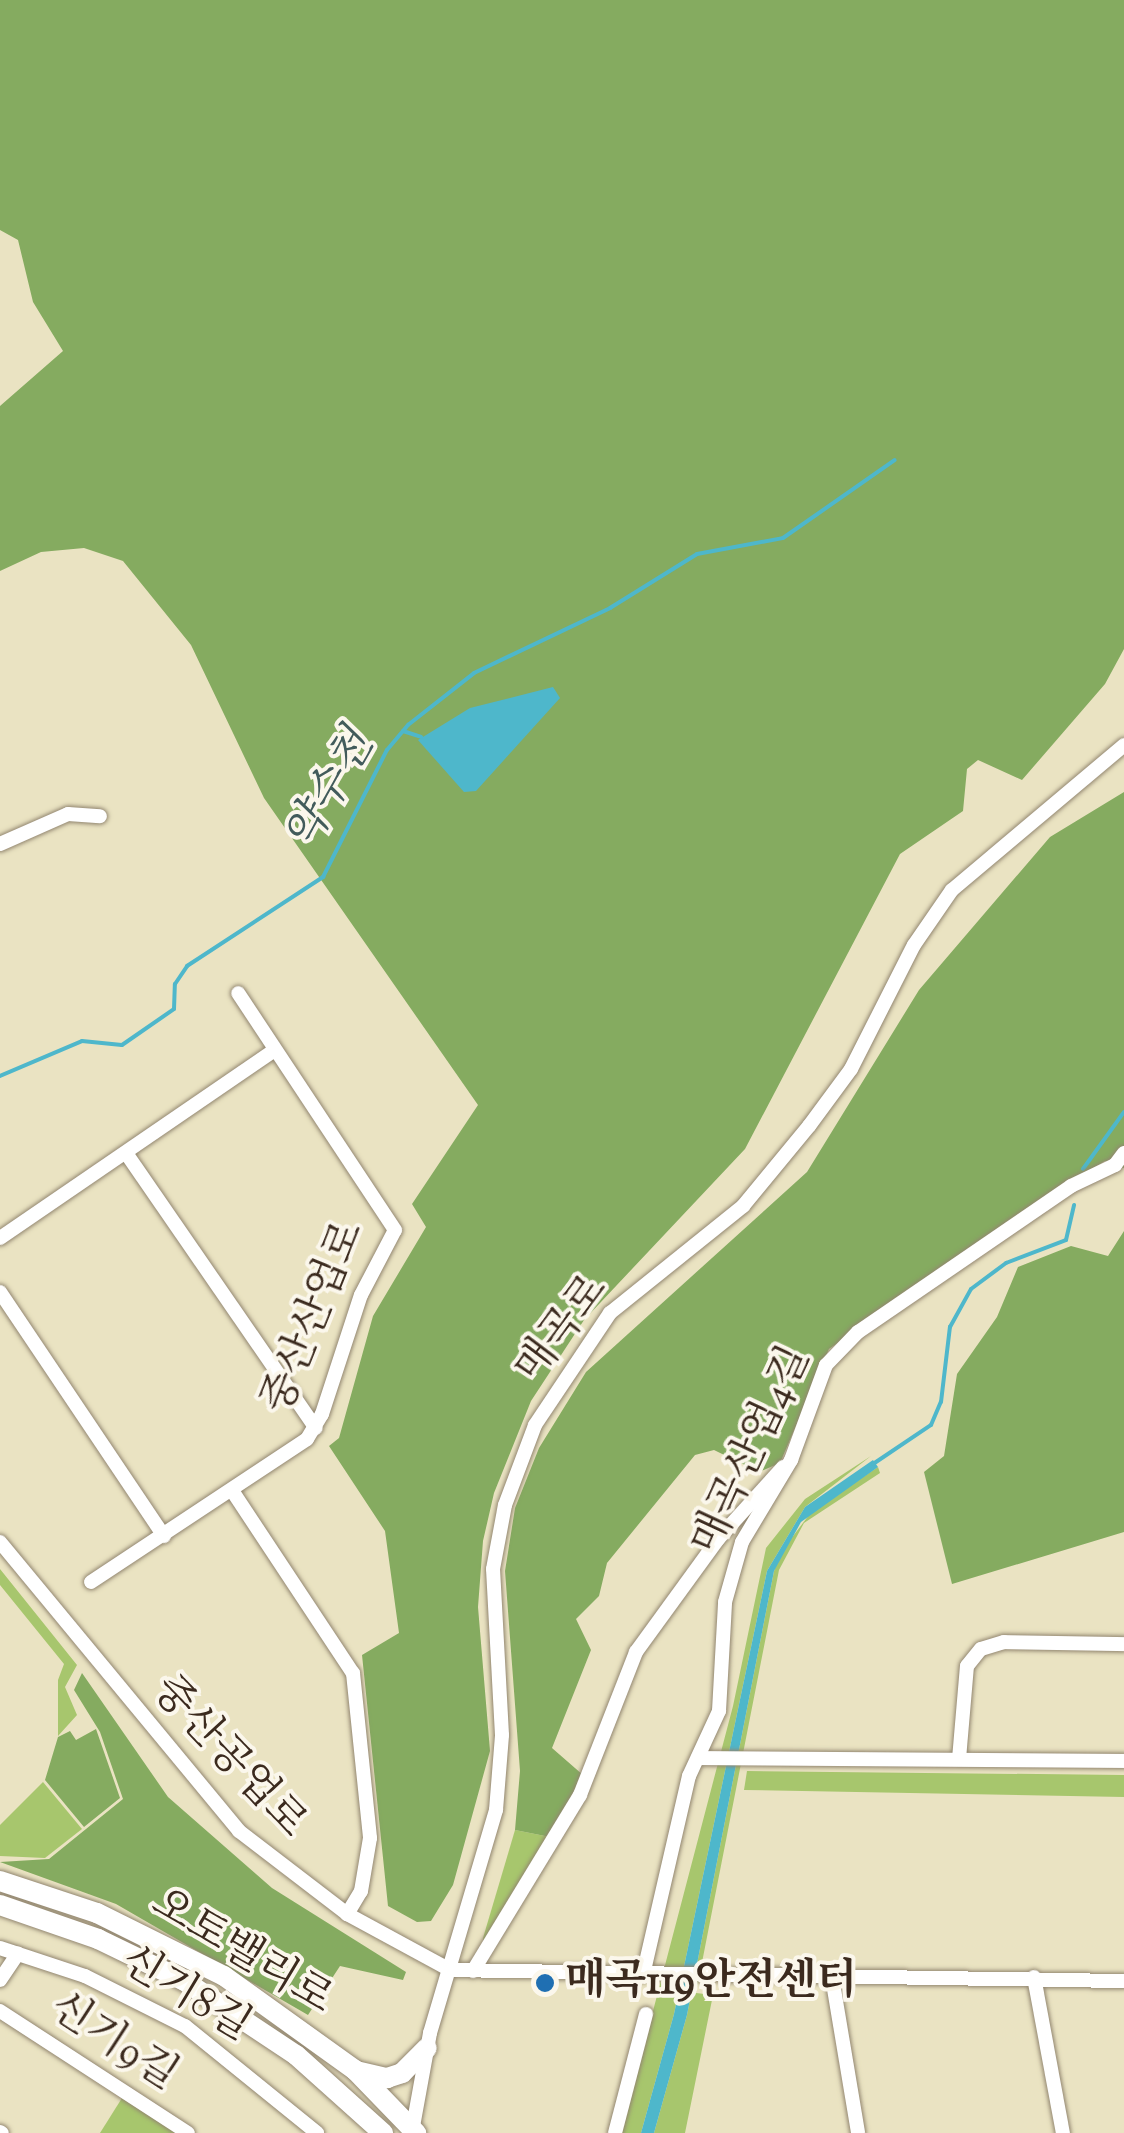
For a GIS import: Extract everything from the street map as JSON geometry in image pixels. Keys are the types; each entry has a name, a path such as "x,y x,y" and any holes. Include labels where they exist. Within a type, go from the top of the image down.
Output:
{"highway":[{"name":"오토밸리로","path":"0,1882 96,1913 176,1950 263,2001 354,2070 413,2132"},
{"name":"오토밸리로","path":"0,1905 98,1939 183,1980 296,2055 383,2133"},
{"path":"354,2070 387,2078 402,2074 427,2048"}],"street":[{"name":"매곡로","path":"413,2132 427,2048 496,1810 502,1735 493,1569 504,1506 535,1425 610,1313 743,1206 809,1126 851,1069 914,945 952,890 1124,744"},
{"path":"0,844 68,814 100,816"},
{"name":"중산산업로","path":"91,1582 233,1492 316,1428 361,1294 396,1230 238,994"},
{"path":"0,1238 276,1050"},
{"name":"매곡산업4길","path":"650,1975 703,1758 719,1711 725,1602 742,1542 791,1460 802,1414 836,1349 1072,1186 1115,1165 1124,1152"},
{"path":"126,1154 316,1428"},
{"path":"0,1292 164,1536"},
{"path":"473,1972 580,1795 636,1652 718,1540 791,1460"},
{"path":"233,1492 353,1673 370,1838 368,1870 347,1914"},
{"name":"중산공업로","path":"0,1542 206,1797 265,1855 347,1914 450,1970"},
{"path":"958,1759 967,1666 981,1649 1004,1642 1124,1644"},
{"path":"703,1758 1124,1760"},
{"name":"신기8길","path":"0,1948 85,1976 185,2026 317,2133"},
{"path":"0,1980 18,1953"},
{"path":"450,1970 1124,1981"},
{"path":"832,1977 858,2133"},
{"path":"1034,1977 1063,2133"},
{"name":"신기9길","path":"0,2011 188,2133"},
{"path":"615,2133 646,2014"}],"green space":[{"path":"0,0 1124,0 1124,649 1105,684 1022,780 978,760 967,769 963,811 900,854 745,1149 584,1320 531,1401 494,1493 483,1541 478,1607 490,1751 453,1885 431,1921 417,1922 388,1906 362,1655 399,1633 385,1531 329,1446 339,1438 373,1316 426,1227 412,1204 478,1105 264,798 191,645 123,561 84,548 41,552 0,571 0,406 63,351 33,302 18,240 0,230"},
{"path":"1124,792 1124,1168 1105,1161 1068,1183 829,1349 780,1463 759,1472 714,1450 695,1455 607,1563 599,1596 576,1619 591,1650 552,1748 583,1775 555,1838 515,1830 520,1771 505,1571 515,1508 539,1448 586,1372 807,1172 919,990 1050,837"},
{"path":"1124,1231 1124,1532 952,1584 924,1472 944,1456 957,1374 997,1317 1018,1267 1071,1246 1108,1256"},
{"path":"871,1456 805,1507 767,1571 674,2014 641,2133 621,2133 733,1706 766,1548 805,1499"},
{"path":"878,1467 880,1473 804,1523 779,1570 696,1993 713,1995 685,2133 654,2133 687,2015 774,1571 781,1552 812,1511"},
{"path":"0,1569 77,1665 65,1687 77,1715 58,1736 58,1680 64,1664 0,1585"},
{"path":"82,1673 168,1797 272,1888 406,1972 403,1980 340,1966 308,2015 116,1904 0,1862 49,1859 123,1799 100,1732 74,1690"},
{"path":"96,1729 120,1798 84,1827 45,1780 58,1737 70,1731 76,1740"},
{"path":"747,1771 1124,1775 1124,1797 744,1790"},
{"path":"43,1782 82,1829 45,1858 0,1856 0,1825"},
{"path":"515,1830 555,1838 484,1945 483,1938"},
{"path":"122,2098 177,2133 100,2133"}],"water":[{"path":"553,687 560,698 476,791 464,792 418,740 470,708"},
{"path":"873,1460 878,1467 801,1522 774,1571 687,2015 654,2133 641,2133 674,2014 767,1571 805,1507"}],"waterway":[{"name":"약수천","path":"0,1076 82,1041 122,1045 174,1009 175,984 187,966 323,877 387,750 408,725 474,673 610,608 697,554 783,538 895,460"},
{"path":"403,731 421,737"},
{"path":"1083,1169 1124,1112"},
{"path":"873,1464 931,1425 941,1402 950,1327 971,1289 1006,1263 1066,1240 1074,1205"}],"place":[{"name":"매곡119안전센터","path":"545,1983"}]}
